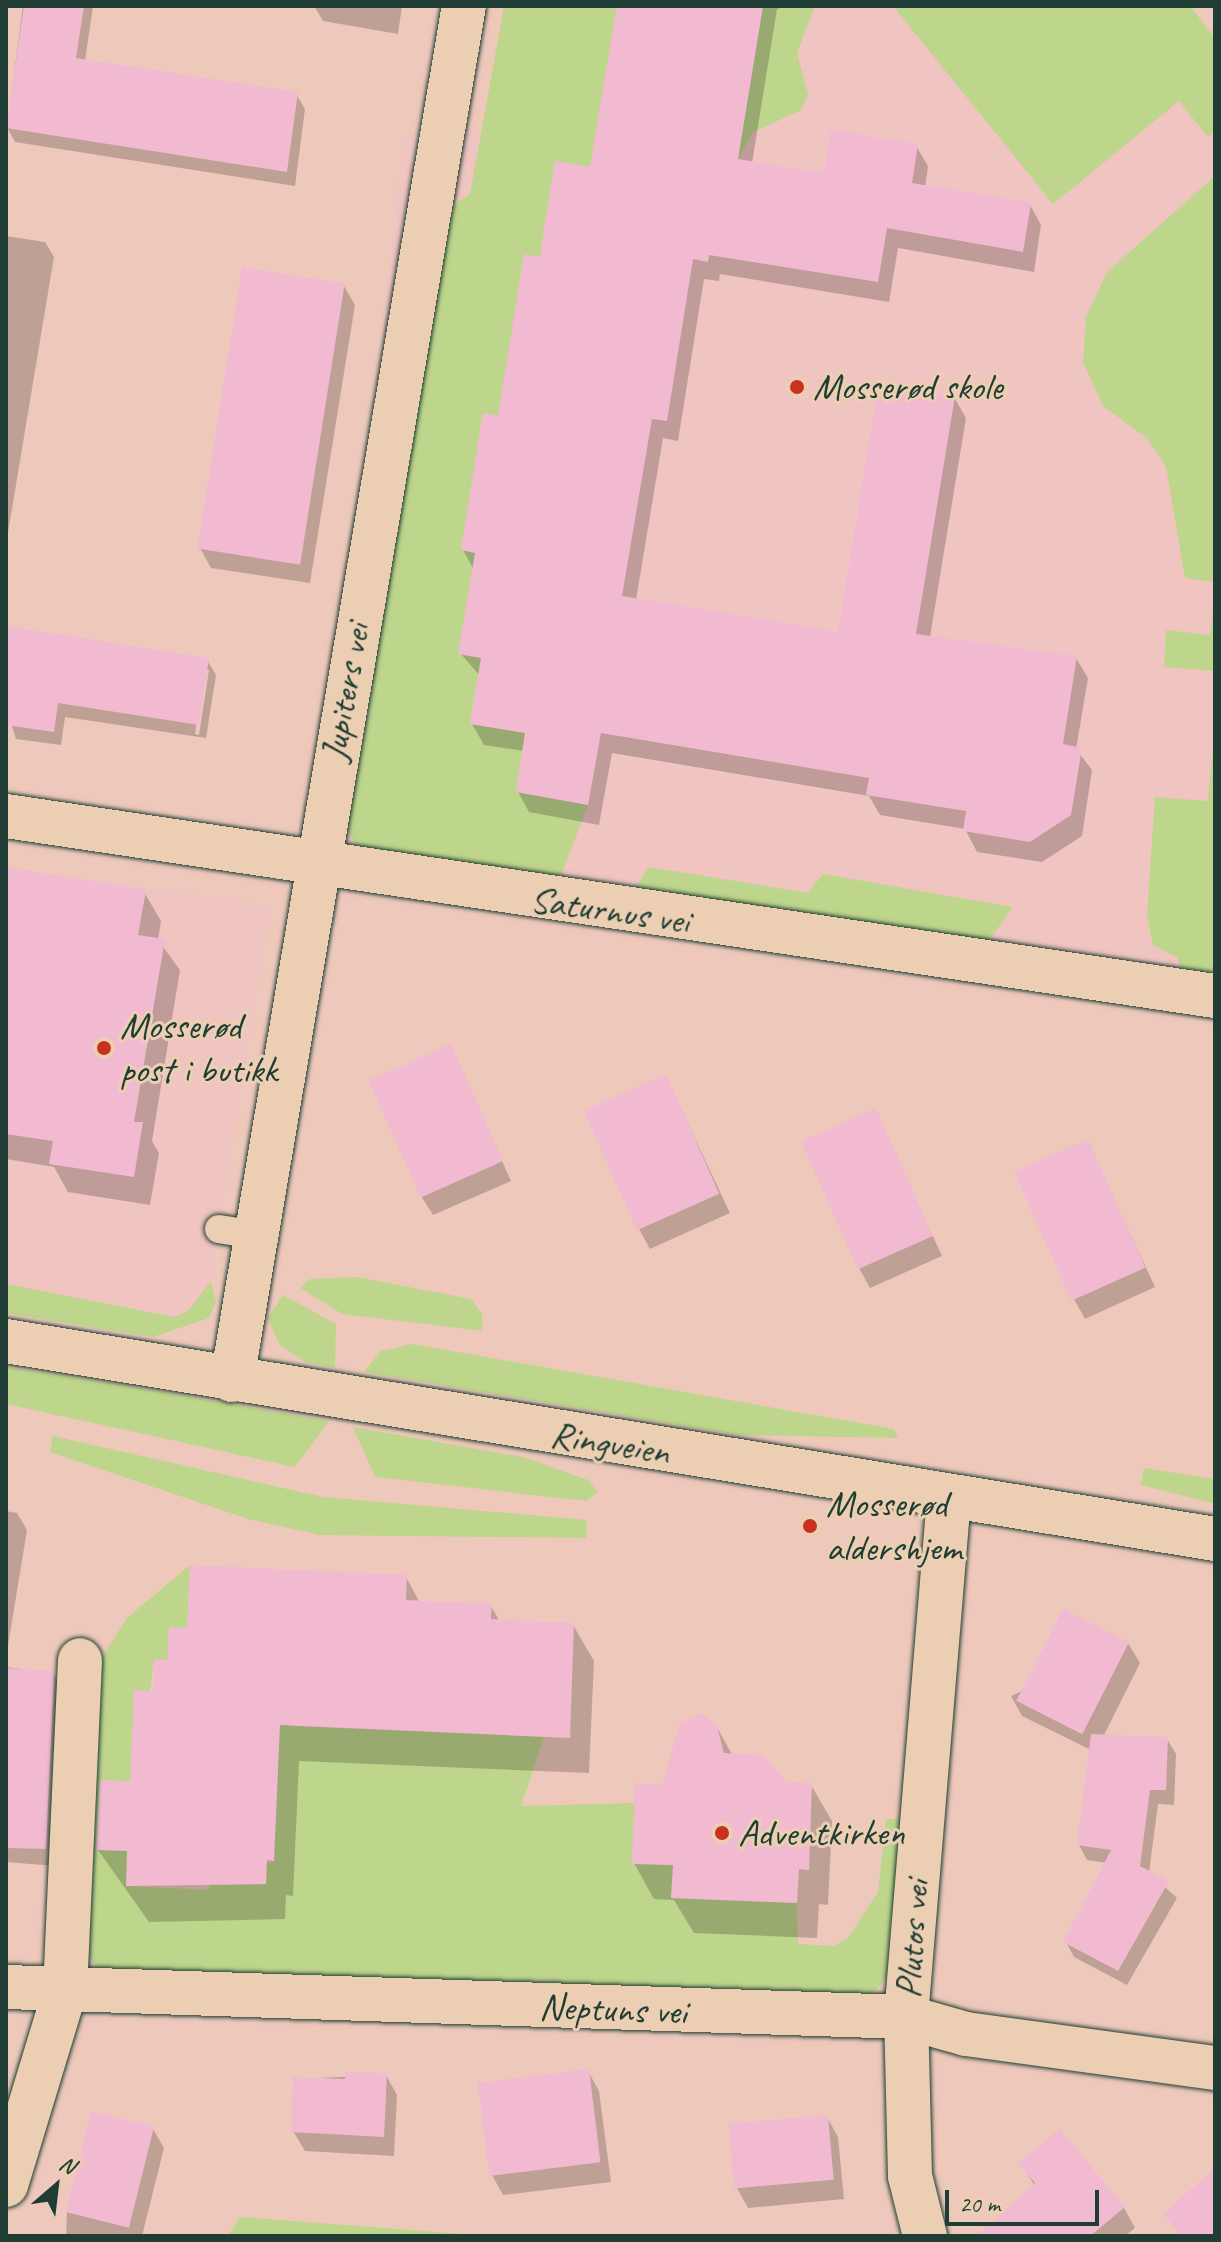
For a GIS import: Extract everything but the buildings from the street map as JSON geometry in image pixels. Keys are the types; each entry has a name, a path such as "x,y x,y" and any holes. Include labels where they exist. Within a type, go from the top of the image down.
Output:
{"street":[{"name":"Jupiters vei","path":"232,1380 237,1232 315,864 464,6"},
{"name":"Saturnus vei","path":"6,816 1215,996"},
{"name":"Ringveien","path":"6,1341 1215,1539"},
{"name":"Plutos vei","path":"925,2236 910,2176 906,2017 949,1497"},
{"path":"6,2185 65,1991 80,1660"},
{"name":"Neptuns vei","path":"6,1987 906,2017 966,2034 1215,2068"}],"shaded area":[{"name":"Mosserød skole","path":"526,6 1174,6 1215,57 1215,996 346,871 319,837 355,636 402,138 492,128"},
{"path":"6,867 271,905 211,1281 189,1311 175,1317 6,1284"}],"green space":[{"path":"504,6 617,6 590,167 555,162 543,234 565,261 525,255 523,419 483,414 461,550 475,553 481,658 470,724 525,733 516,792 588,805 562,873 549,879 361,851 343,825 452,206 470,194"},
{"path":"763,6 815,6 797,53 808,95 801,110 753,132 738,159"},
{"path":"893,6 1190,6 1215,38 1215,131 1208,137 1179,101 1053,204"},
{"path":"1215,176 1215,582 1185,578 1166,467 1147,438 1104,407 1083,363 1086,317 1107,272"},
{"path":"1215,594 1215,671 1164,667 1166,630 1210,635"},
{"path":"1215,727 1215,980 1181,976 1178,958 1153,945 1147,916 1155,797 1208,801"},
{"path":"649,867 808,893 823,874 1013,907 985,946 635,888"},
{"path":"357,1277 471,1299 482,1314 483,1331 342,1314 300,1288 310,1279"},
{"path":"211,1281 216,1302 209,1318 153,1337 6,1313 6,1284 175,1317 189,1310"},
{"path":"283,1295 336,1324 335,1368 305,1362 279,1344 268,1318"},
{"path":"413,1344 894,1429 898,1438 737,1435 364,1372 381,1351"},
{"path":"6,1367 329,1421 295,1467 6,1404"},
{"path":"353,1427 523,1457 588,1480 598,1492 586,1501 375,1477"},
{"path":"53,1436 323,1497 587,1520 586,1538 320,1535 248,1519 50,1452"},
{"path":"1144,1468 1215,1479 1215,1504 1141,1485"},
{"path":"190,1565 187,1628 167,1660 154,1660 126,1886 209,1890 210,1881 274,1861 273,1718 291,1726 544,1737 521,1806 635,1803 632,1863 673,1865 671,1898 797,1903 798,1944 834,1946 848,1938 878,1892 886,1819 901,1819 891,1968 881,1985 868,1996 97,1968 89,1955 97,1665 127,1618"},
{"path":"240,2217 489,2236 228,2236"}],"place":[{"name":"Mosserød skole","path":"797,387"},
{"name":"Mosserød post i butikk","path":"104,1048"},
{"name":"Mosserød aldershjem","path":"810,1526"},
{"name":"Adventkirken","path":"722,1833"}]}
